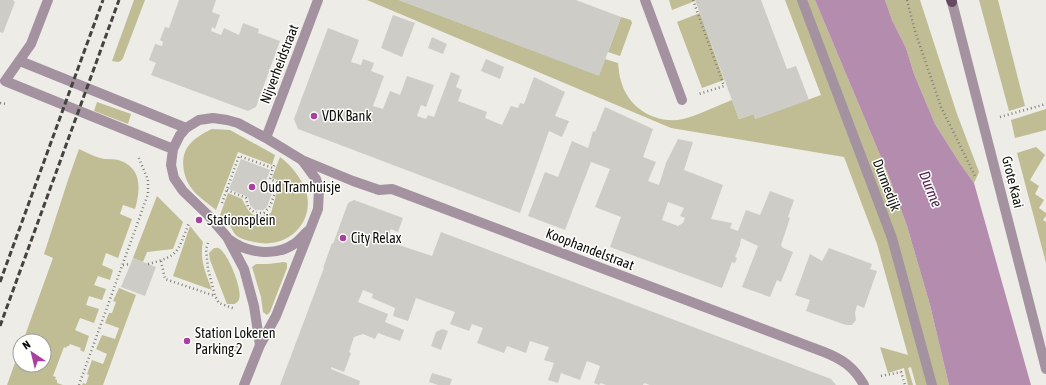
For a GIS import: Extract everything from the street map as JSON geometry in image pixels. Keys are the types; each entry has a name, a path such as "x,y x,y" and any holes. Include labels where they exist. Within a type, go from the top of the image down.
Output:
{"street":[{"path":"48,0 31,44 20,61 3,82 173,148"},
{"name":"Nijverheidstraat","path":"266,138 318,0"},
{"path":"645,0 682,100"},
{"name":"Durmedijk","path":"802,0 892,238 932,385"},
{"name":"Grote Kaai","path":"952,1 1044,352 1046,369"},
{"path":"20,61 186,128"},
{"path":"244,385 260,345 276,316 318,209 319,189 316,179 302,160 266,138 238,124 213,118 199,120 186,128 180,135 173,148 171,165 174,178 183,191 215,222 227,237 244,269 252,300 260,345"},
{"name":"Koophandelstraat","path":"302,160 352,181 379,190 392,189 824,352 841,359 863,382"},
{"path":"227,237 239,247 264,252 281,251 295,244 311,227"}],"path":[{"path":"682,100 724,86 693,0"},
{"path":"907,0 915,31 940,107 978,183"},
{"path":"983,122 1046,104"},
{"path":"79,385 124,264 148,194 148,180 127,130"},
{"path":"236,310 220,303 215,296 208,269 206,249 238,158"},
{"path":"227,190 246,198 248,207 255,213 264,213 270,206 279,183 270,179 273,168"},
{"path":"148,264 168,259 178,249 196,204"},
{"path":"161,261 164,279 215,296"},
{"path":"124,264 130,264"},
{"path":"863,382 901,372 905,385"}],"shaded area":[{"path":"134,0 145,0 122,60 117,62 112,61"},
{"path":"367,0 399,0 599,75 605,59 618,63 620,77 625,91 630,99 644,112 653,117 673,120 683,119 695,115 732,100 739,119 754,114 755,119 821,95 785,0 815,0 888,174 907,226 930,305 949,385 916,385 911,367 908,368 913,385 908,385 904,368 888,373 880,347 908,355 877,244 844,157 671,128"},
{"path":"669,0 695,0 695,1 672,10"},
{"path":"885,0 920,0 957,114 979,172 974,183 935,124 914,74 906,48 892,20"},
{"path":"979,0 998,0 1025,106 1009,111"},
{"path":"700,13 724,80 702,88 677,22"},
{"path":"621,17 631,20 632,23 620,56 608,52"},
{"path":"97,102 131,114 128,124 94,111"},
{"path":"1046,109 1046,130 1015,138 1011,120"},
{"path":"212,129 230,130 275,155 272,165 238,152 216,210 192,189 186,179 183,167 184,155 189,145 199,136"},
{"path":"1036,147 1045,155 1030,180 1039,186 1035,194 1044,200 1039,208 1046,213 1043,220 1046,222 1046,263 1017,153"},
{"path":"79,149 100,158 121,161 133,169 136,175 139,188 135,209 123,205 120,214 132,219 118,258 106,253 102,265 113,270 110,280 98,276 94,285 106,289 102,300 89,296 86,305 99,309 94,323 80,318 75,330 89,336 84,352 80,350 81,348 70,344 66,348 64,347 53,376 56,377 55,379 57,380 57,383 63,385 7,385 12,371 12,373 52,373 52,333 26,333 53,258 44,254"},
{"path":"280,157 296,172 306,191 308,202 307,212 303,222 298,230 281,241 260,243 248,241 237,236 220,215 228,193 242,199 253,215 260,216 271,213 280,181 272,178"},
{"path":"157,196 183,222 173,249 147,252 143,262 133,258"},
{"path":"190,226 203,242 202,254 205,272 212,290 173,276"},
{"path":"214,248 219,248 223,252 234,272 240,294 239,300 235,304 227,304 210,260 209,253"},
{"path":"287,263 287,268 270,312 267,315 263,312 261,297 252,267 256,264"},
{"path":"119,288 136,295 103,385 82,385 83,383 86,384 89,375 87,374 92,360 103,364 107,354 96,349 102,335 115,339 119,328 105,323 109,313 112,313 116,302 113,301"}],"water":[{"name":"Durme","path":"815,0 885,0 892,20 906,48 914,74 935,124 974,183 1031,385 949,385 930,305 907,226 888,174"}],"building":[{"path":"0,0 13,0 15,2 3,33 0,32"},
{"path":"179,0 216,0 212,12 220,15 215,29 212,27 211,31 221,35 224,28 239,35 243,23 259,29 258,33 280,41 256,107 248,111 151,75 156,63 149,60 155,44 162,46 163,42 160,40 165,27 169,28"},
{"path":"399,0 576,0 621,17 599,76"},
{"path":"695,0 761,0 787,69 796,66 809,100 755,119 754,114 739,119"},
{"path":"393,15 415,23 402,57 381,48"},
{"path":"328,28 359,40 351,62 361,65 363,59 374,63 371,71 384,76 373,106 383,109 390,91 400,95 407,76 434,85 426,107 421,105 417,116 426,119 428,115 434,117 451,72 460,76 456,87 462,90 458,101 487,112 485,118 502,125 511,106 518,108 520,103 524,104 534,77 565,92 555,116 569,121 562,137 549,131 520,213 298,129 294,119"},
{"path":"432,37 447,44 443,54 428,48"},
{"path":"486,59 504,67 500,79 481,71"},
{"path":"605,107 653,129 643,157 656,162 648,181 659,185 666,163 678,139 693,142 684,170 723,185 711,219 732,223 730,228 738,231 746,210 760,215 770,191 794,200 781,245 783,248 793,252 781,282 777,280 770,297 742,287 758,246 741,238 735,257 737,258 735,263 732,262 722,288 610,247 621,217 595,207 610,169 591,162 565,230 528,216 545,172 558,177 572,141 588,148 593,131 595,132","holes":["668,202 684,208 680,216 685,218 683,223 678,226 662,220"]},
{"name":"Oud Tramhuisje","path":"241,159 270,170 266,181 275,185 267,207 263,210 255,210 250,205 248,197 229,189"},
{"path":"354,200 403,218 398,232 391,229 387,241 432,256 441,232 831,379 836,385 650,385 644,383 643,385 606,385 601,383 599,385 594,383 600,366 587,361 580,380 561,373 558,383 548,380 554,363 544,360 549,347 530,341 526,353 507,346 504,353 477,343 483,328 472,324 469,331 450,324 455,312 416,298 408,321 393,316 395,308 372,298 373,294 363,290 358,302 388,314 385,322 404,330 400,341 378,333 375,339 363,334 354,337 349,352 351,353 344,372 331,367 331,369 360,381 359,385 280,385 348,203"},
{"path":"829,248 872,264 870,269 877,271 864,308 857,305 855,313 856,320 852,325 846,325 806,311 810,300 795,295 810,254 822,261"},
{"path":"133,258 156,267 145,296 121,287"},
{"path":"442,329 448,331 441,350 431,346 436,332"},
{"path":"432,373 452,379 450,385 438,385 429,382"}],"railway":[{"path":"0,282 103,0"},
{"path":"0,326 119,0"}],"place":[{"name":"VDK Bank","path":"314,116"},
{"name":"Oud Tramhuisje","path":"252,187"},
{"name":"Stationsplein","path":"199,220"},
{"name":"City Relax","path":"343,238"},
{"name":"Station Lokeren Parking 2","path":"187,341"}]}
